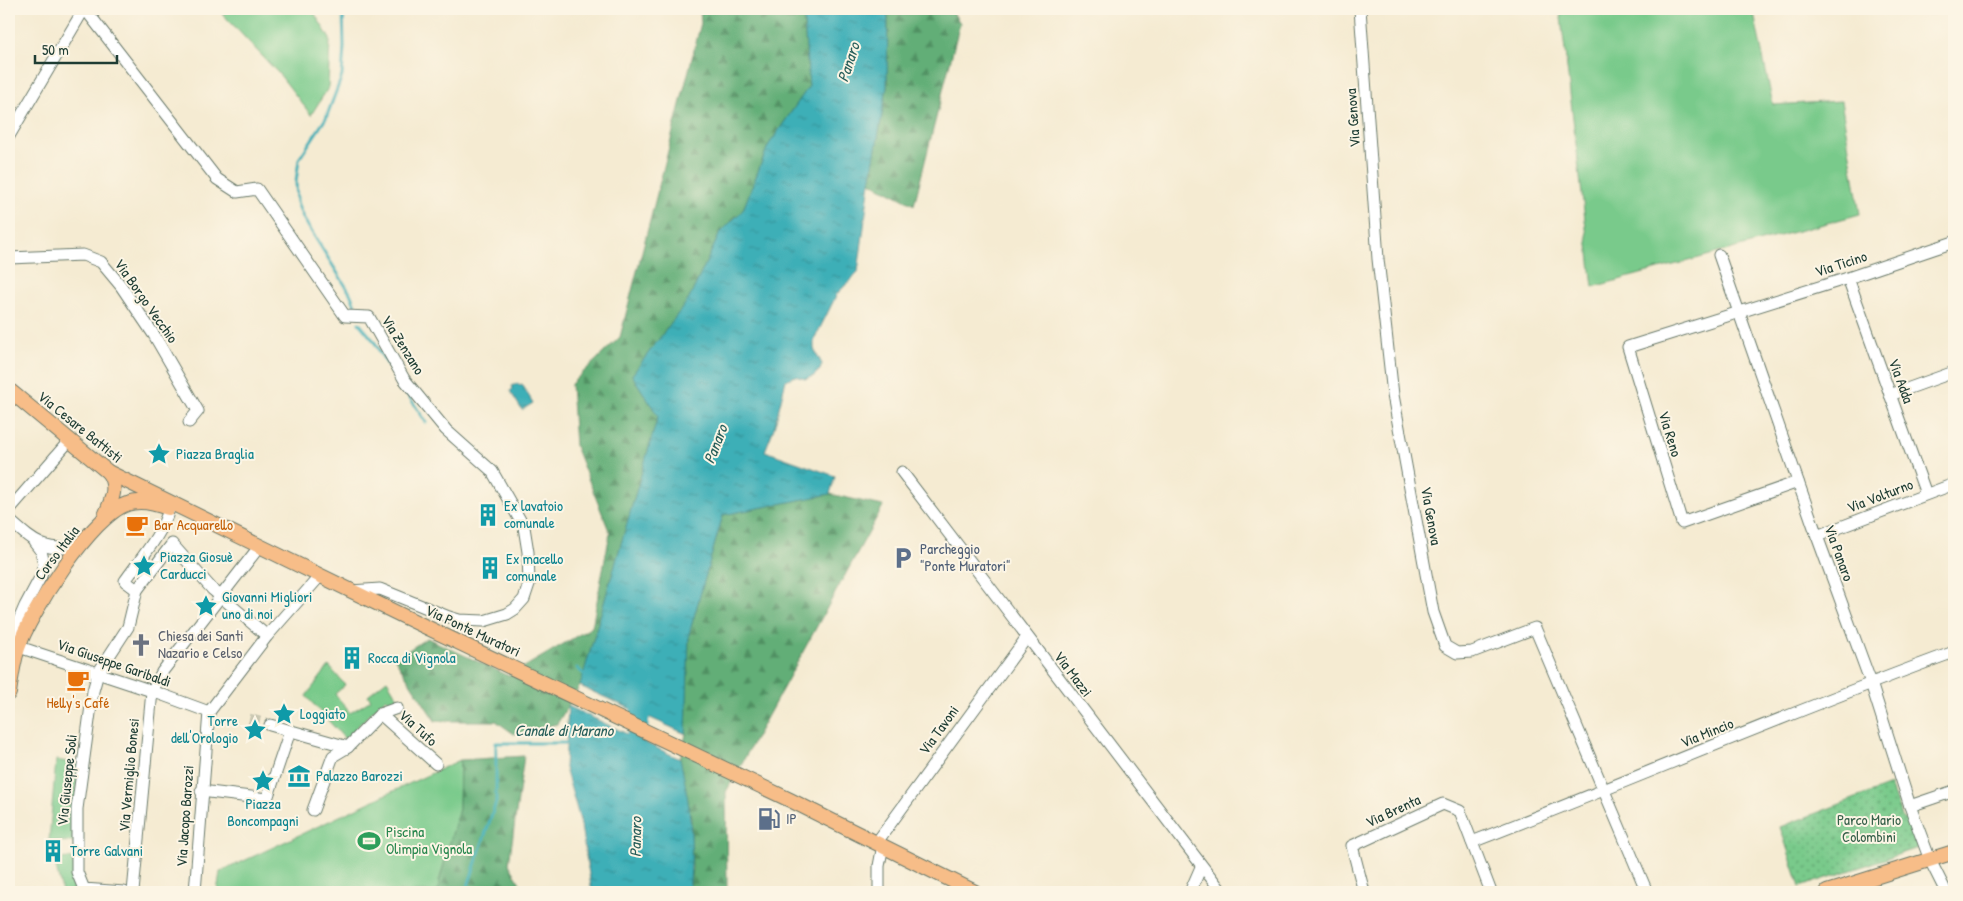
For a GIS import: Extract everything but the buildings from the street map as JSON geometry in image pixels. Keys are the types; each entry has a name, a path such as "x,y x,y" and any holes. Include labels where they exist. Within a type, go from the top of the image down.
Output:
{"main road":[{"name":"Via Cesare Battisti","path":"9,390 108,472 152,492 187,512"},
{"name":"Corso Italia","path":"9,693 11,643 36,612 58,577 81,546 104,518 113,499 114,488 114,480 108,472"},
{"name":"Corso Italia","path":"104,518 126,504 136,502 146,502 187,512"},
{"name":"Via Ponte Muratori","path":"187,512 880,844"},
{"path":"880,844 975,892"},
{"path":"1827,892 1954,852"}],"street":[{"path":"9,136 84,9"},
{"name":"Via Zenzano","path":"84,9 217,179 237,192 257,189 345,316 368,318 404,379 446,430 492,471 524,527 528,552 529,584 524,598 515,609 507,614 484,621 459,620 380,589 352,591"},
{"name":"Via Genova","path":"1360,9 1378,259 1393,395 1433,612 1446,646 1457,652 1472,652 1536,628 1603,792 1647,892"},
{"name":"Via Ticino","path":"1737,312 1848,278 1954,242"},
{"name":"Via Borgo Vecchio","path":"9,258 83,255 101,262 121,286 154,335 198,411 189,422"},
{"name":"Via Panaro","path":"1718,255 1871,683 1910,806 1930,860 1946,892"},
{"name":"Via Adda","path":"1848,278 1926,494"},
{"name":"Via Reno","path":"1737,312 1628,347 1682,523 1798,482"},
{"path":"1890,395 1954,372"},
{"path":"9,510 69,441"},
{"name":"Via Mazzi","path":"902,472 1201,867 1222,892"},
{"name":"Via Volturno","path":"1817,536 1954,484"},
{"path":"137,590 125,581 157,535 166,520 169,508"},
{"path":"9,520 34,542 52,548 66,549 81,546"},
{"name":"Corso Italia","path":"11,643 25,606 41,576 44,564 41,551 34,542"},
{"path":"98,673 128,627 137,590 172,544 220,596 267,636"},
{"path":"152,691 162,672 259,547"},
{"path":"209,712 267,636 320,576"},
{"name":"Via Tavoni","path":"880,844 1026,637"},
{"name":"Via Giuseppe Garibaldi","path":"11,643 209,712"},
{"name":"Via Mincio","path":"1472,842 1603,792 1871,683 1954,652"},
{"name":"Via Giuseppe Soli","path":"98,673 92,700 77,809 77,872 84,889 124,892"},
{"name":"Via Vermiglio Bonesi","path":"133,892 152,691"},
{"path":"313,810 333,756 348,747 380,714 397,708"},
{"name":"Via Jacopo Barozzi","path":"195,892 209,712"},
{"name":"Via Tufo","path":"380,714 436,764"},
{"path":"270,725 348,747"},
{"path":"202,791 267,799 290,731"},
{"path":"1910,806 1954,791"},
{"name":"Via Brenta","path":"1364,892 1352,846 1444,804 1460,811 1472,842"},
{"path":"1472,842 1491,892"},
{"path":"879,892 880,844"},
{"path":"1190,892 1201,867"}],"green space":[{"path":"218,9 312,9 330,39 328,88 311,115 280,75"},
{"path":"700,9 803,9 809,86 768,146 743,210 720,233 689,299 632,375 658,416 580,686 557,724 514,734 496,721 435,721 395,659 427,638 509,676 592,627 610,533 575,446 571,384 620,337 701,23"},
{"path":"888,9 951,9 960,23 914,205 870,182 887,87"},
{"path":"1560,9 1753,9 1773,105 1841,101 1860,214 1593,287"},
{"path":"830,494 883,506 726,792 727,892 689,892 692,869 691,818 680,759 686,734 689,634 723,515"},
{"path":"329,666 345,685 335,694 350,713 371,700 368,695 387,680 398,698 389,703 386,698 345,739 306,696"},
{"path":"524,756 509,864 525,892 438,892 459,809 460,760"},
{"path":"56,760 79,764 73,842 49,841"},
{"name":"Piscina Olimpia Vignola","path":"460,760 459,809 438,892 217,892 220,872"},
{"name":"Parco Mario Colombini","path":"1890,785 1903,820 1909,817 1918,848 1800,887 1780,827"},
{"path":"72,858 81,892 62,892 54,859"}],"water":[{"path":"803,9 888,9 887,87 870,182 858,272 837,294 814,340 814,349 822,364 820,370 814,376 805,379 795,376 786,380 774,428 765,451 835,476 830,494 723,515 689,634 686,734 580,686 658,416 632,375 689,299 720,233 743,210 768,146 809,86"},
{"path":"518,383 519,385 522,384 533,403 522,410 510,391 513,389 512,386"},
{"path":"568,706 680,759 687,793 690,825 689,892 592,892 580,820 565,768"}],"waterway":[{"path":"343,9 344,47 342,76 326,118 299,159 296,182 297,202 303,218 350,293 355,305"},
{"path":"359,323 374,341 426,422"},
{"path":"577,668 586,676"},
{"name":"Panaro","path":"636,765 636,742 644,687"},
{"name":"Canale di Marano","path":"466,892 496,802 496,743 569,743"}],"tunnel":[{"path":"249,719 270,725"}],"place":[{"name":"Piazza Braglia","path":"159,454"},
{"name":"Ex lavatoio comunale","path":"488,515"},
{"name":"Bar Acquarello","path":"137,525"},
{"name":"Parcheggio \"Ponte Muratori\"","path":"903,558"},
{"name":"Piazza Giosuè Carducci","path":"144,566"},
{"name":"Ex macello comunale","path":"490,568"},
{"name":"Giovanni Migliori uno di noi","path":"206,606"},
{"name":"Chiesa dei Santi Nazario e Celso","path":"141,645"},
{"name":"Rocca di Vignola","path":"352,658"},
{"name":"Helly's Café","path":"78,680"},
{"name":"Loggiato","path":"284,714"},
{"name":"Torre dell'Orologio","path":"255,730"},
{"name":"Palazzo Barozzi","path":"299,776"},
{"name":"Piazza Boncompagni","path":"263,781"},
{"name":"IP","path":"769,819"},
{"name":"Piscina Olimpia Vignola","path":"369,841"},
{"name":"Torre Galvani","path":"53,851"}]}
